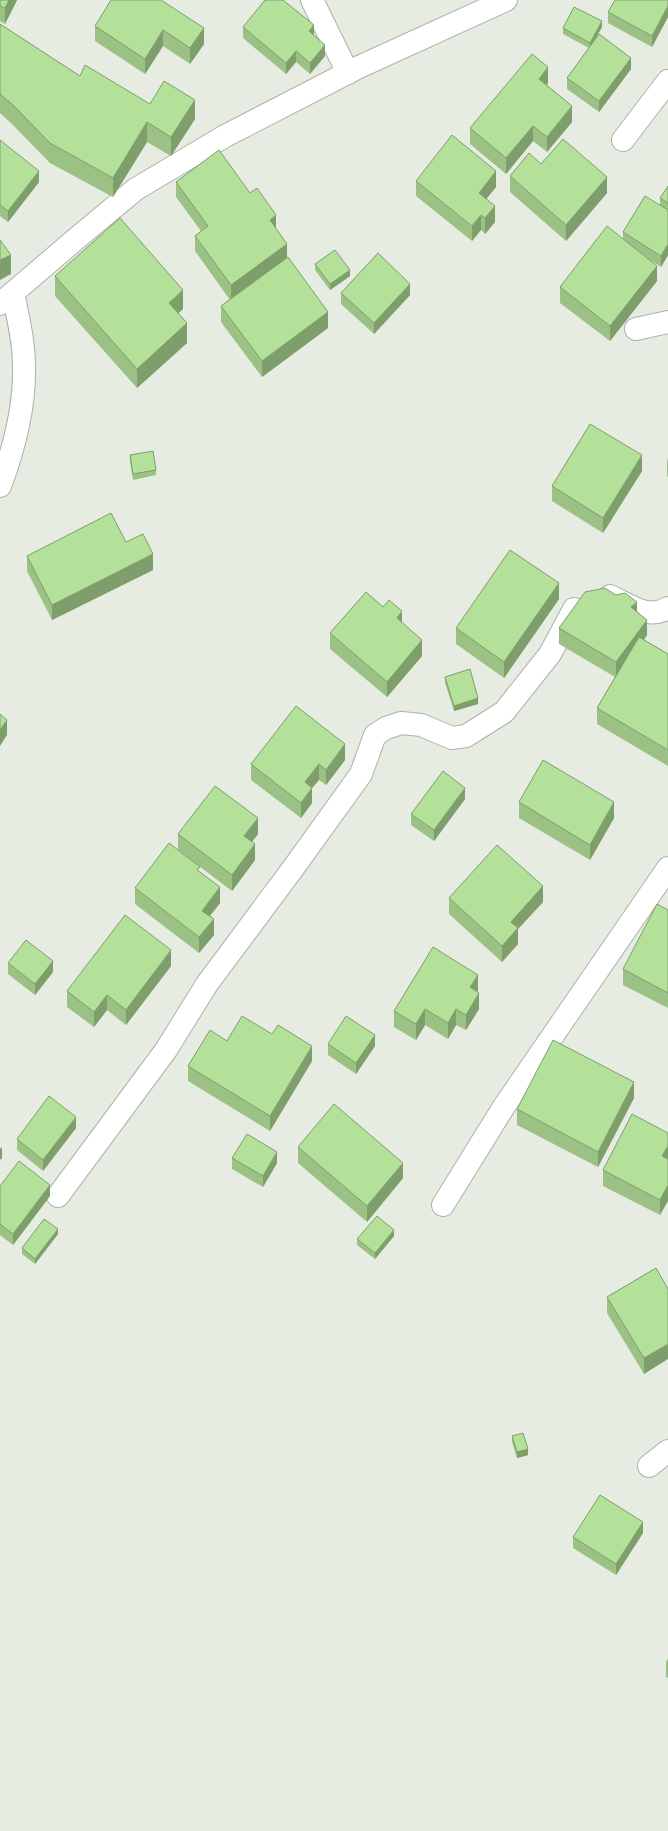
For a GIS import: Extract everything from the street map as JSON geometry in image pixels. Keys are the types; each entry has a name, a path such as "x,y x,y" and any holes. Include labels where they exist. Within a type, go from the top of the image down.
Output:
{"street":[{"path":"312,0 348,73"},
{"path":"0,486 9,462 21,405 24,366 21,337 6,299 136,190 225,136 348,73 506,0"},
{"path":"623,140 668,81"},
{"path":"636,329 668,322"},
{"path":"58,1196 166,1050 207,984 361,774 375,735 386,728 401,723 421,725 447,737 459,738 466,736 504,712 550,654 575,607 584,595 595,593 608,595 645,613 655,613 668,608"},
{"path":"443,1205 503,1108 668,868"},
{"path":"649,1466 668,1451"}],"building":[{"path":"0,0 9,0 5,8 0,6"},
{"path":"111,0 161,0 204,28 190,48 163,30 145,59 95,26"},
{"path":"265,0 283,0 314,25 309,31 325,45 310,63 296,51 286,63 243,27"},
{"path":"615,0 668,0 668,6 652,36 608,12"},
{"path":"574,7 602,21 590,43 563,28"},
{"path":"0,24 80,76 85,65 150,104 164,81 195,100 171,137 147,122 113,178 50,143 13,105 0,94"},
{"path":"599,34 631,58 599,101 567,78"},
{"path":"532,54 548,67 539,79 572,106 547,137 533,126 506,158 470,128"},
{"path":"452,135 496,171 479,193 495,206 485,218 481,215 472,226 416,181"},
{"path":"563,139 607,177 566,225 510,176 529,153 541,164"},
{"path":"0,140 39,171 8,211 0,205"},
{"path":"219,150 250,193 257,188 276,215 270,220 287,244 231,285 195,236 208,226 176,182"},
{"path":"668,186 668,203 660,198"},
{"path":"645,196 668,210 668,244 661,256 623,232"},
{"path":"120,218 183,290 169,303 187,323 137,369 55,276"},
{"path":"607,226 657,266 610,326 560,287"},
{"path":"0,240 11,255 0,260"},
{"path":"335,250 350,270 330,284 315,264"},
{"path":"378,253 410,284 374,323 341,293"},
{"path":"288,257 328,312 262,361 221,306"},
{"path":"590,424 642,455 603,518 552,486"},
{"path":"153,451 156,470 133,474 130,455"},
{"path":"111,513 126,542 143,534 153,554 52,605 27,556"},
{"path":"510,550 559,583 504,662 456,628"},
{"path":"605,588 616,595 625,593 637,602 631,607 647,620 616,662 559,628 585,592"},
{"path":"366,592 383,607 389,600 402,611 397,618 422,640 387,682 330,633"},
{"path":"639,637 668,654 668,750 597,708"},
{"path":"470,669 478,698 454,706 445,677"},
{"path":"296,706 345,744 326,770 319,764 305,782 312,788 301,803 251,764"},
{"path":"0,714 7,720 0,730"},
{"path":"543,760 614,802 590,845 519,802"},
{"path":"443,771 465,788 434,830 411,814"},
{"path":"215,786 258,818 244,836 255,844 232,875 178,834"},
{"path":"169,843 200,867 197,870 220,887 202,911 214,919 199,937 135,888"},
{"path":"497,845 543,886 511,922 518,928 502,946 449,898"},
{"path":"657,904 668,910 668,993 623,969"},
{"path":"125,915 171,950 126,1010 107,995 94,1012 67,991"},
{"path":"26,940 53,961 35,984 8,963"},
{"path":"433,947 478,975 470,987 479,993 466,1015 456,1009 448,1023 425,1009 416,1024 394,1011"},
{"path":"242,1016 272,1034 278,1025 312,1046 270,1116 188,1066 210,1030 227,1041"},
{"path":"346,1016 375,1035 356,1063 328,1044"},
{"path":"553,1040 634,1082 598,1152 517,1109"},
{"path":"49,1096 76,1117 43,1160 17,1139"},
{"path":"334,1104 403,1163 367,1206 298,1147"},
{"path":"632,1114 668,1133 668,1146 662,1156 668,1159 668,1185 660,1200 603,1170"},
{"path":"247,1134 277,1152 263,1176 232,1158"},
{"path":"19,1161 50,1185 13,1234 0,1224 0,1186"},
{"path":"377,1216 394,1230 375,1253 357,1239"},
{"path":"44,1219 58,1229 35,1259 22,1248"},
{"path":"656,1268 668,1289 668,1344 644,1358 607,1297"},
{"path":"523,1433 528,1449 517,1452 512,1436"},
{"path":"600,1495 643,1522 616,1564 573,1537"}]}
